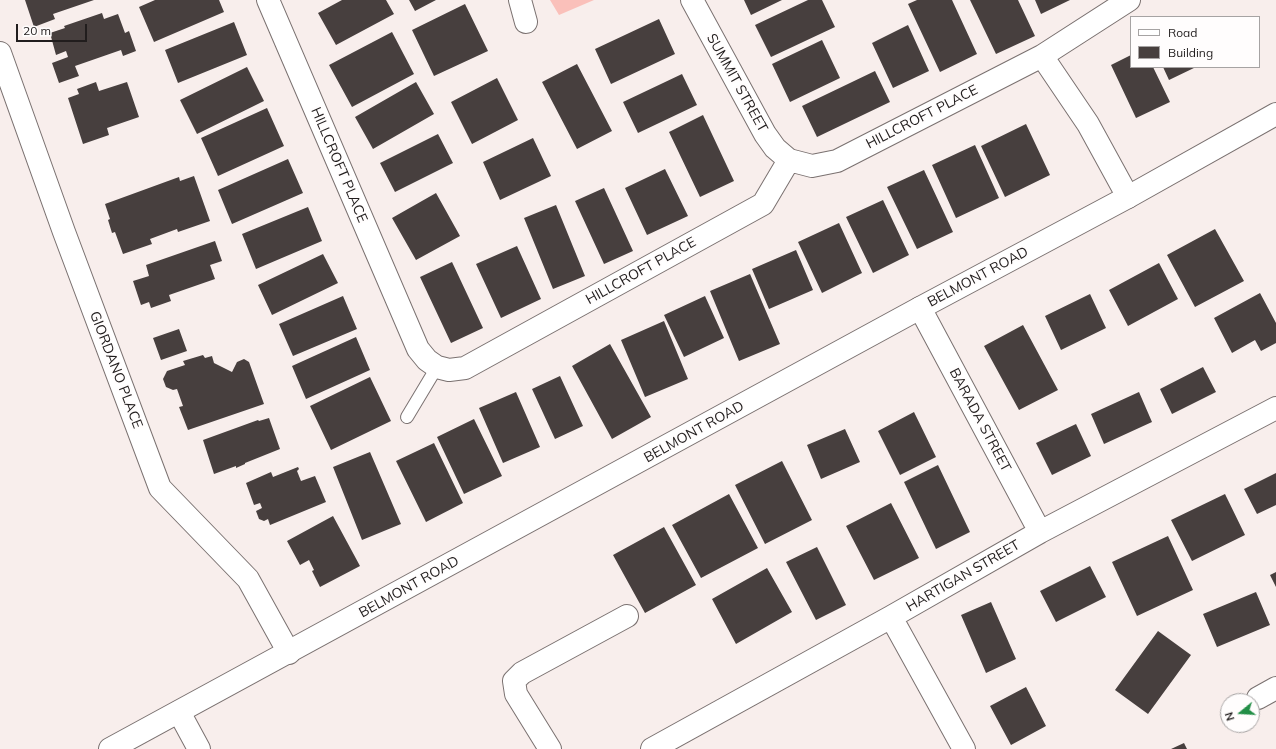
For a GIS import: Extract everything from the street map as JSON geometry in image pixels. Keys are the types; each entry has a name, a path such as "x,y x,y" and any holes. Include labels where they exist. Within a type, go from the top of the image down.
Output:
{"street":[{"name":"HILLCROFT PLACE","path":"268,0 418,349 427,360 437,367 449,370 465,368 763,204 789,160 812,166 837,161 1042,56 1128,0"},
{"path":"520,0 526,22"},
{"name":"SUMMIT STREET","path":"692,0 765,134 775,148 789,160"},
{"name":"GIORDANO PLACE","path":"0,53 64,232 160,488 248,579 289,653"},
{"path":"1042,56 1088,124 1128,197"},
{"name":"BELMONT ROAD","path":"110,749 289,653 920,308 1128,197 1276,114"},
{"name":"BARADA STREET","path":"920,308 1040,532"},
{"name":"HARTIGAN STREET","path":"652,749 891,617 1040,532 1276,408"},
{"path":"550,749 516,694 514,681 522,673 627,616"},
{"path":"891,617 964,749"},
{"path":"179,712 200,749"}],"lane":[{"path":"407,417 437,367"}],"shaded area":[{"path":"550,0 594,0 559,15"}],"building":[{"path":"25,0 94,0 53,14 55,19 34,27"},
{"path":"155,0 219,0 224,12 154,42 139,7"},
{"path":"342,0 386,0 394,14 336,45 318,13"},
{"path":"409,0 436,0 415,11"},
{"path":"744,0 782,0 751,15"},
{"path":"808,0 822,0 835,27 771,57 755,25"},
{"path":"917,0 952,0 977,54 940,72 908,4"},
{"path":"970,0 1018,0 1035,36 996,54"},
{"path":"1035,0 1070,0 1041,14"},
{"path":"465,4 488,51 434,76 412,30"},
{"path":"102,13 104,19 118,14 125,33 129,31 136,51 123,56 121,50 75,66 79,76 59,83 52,63 68,57 66,51 56,55 50,33 65,28 64,26"},
{"path":"659,19 675,54 611,84 595,49"},
{"path":"234,22 247,55 178,83 165,50"},
{"path":"908,25 929,71 893,88 872,43"},
{"path":"392,32 414,74 352,107 329,65"},
{"path":"822,40 840,78 790,102 772,64"},
{"path":"1130,56 1130,68 1153,68 1170,102 1136,118 1111,65"},
{"path":"577,64 612,131 577,149 542,82"},
{"path":"247,67 264,101 197,134 180,100"},
{"path":"1163,68 1194,68 1169,80"},
{"path":"875,71 890,102 817,137 802,106"},
{"path":"682,74 697,105 638,133 623,102"},
{"path":"497,78 518,120 472,144 451,102"},
{"path":"96,82 99,91 127,82 139,117 107,128 109,135 83,144 68,98 79,94 77,89"},
{"path":"416,82 434,114 373,149 355,117"},
{"path":"267,108 284,146 218,176 201,138"},
{"path":"703,115 734,181 700,197 669,132"},
{"path":"1026,124 1050,175 1005,197 981,146"},
{"path":"438,134 453,163 395,192 380,163"},
{"path":"533,138 551,176 500,200 483,162"},
{"path":"975,145 999,198 956,218 932,165"},
{"path":"288,159 303,193 232,224 218,190"},
{"path":"665,169 688,216 647,235 625,188"},
{"path":"924,170 953,232 917,249 887,187"},
{"path":"194,176 210,221 178,232 177,229 150,239 152,244 123,254 115,232 112,233 108,220 110,219 105,204 179,177 180,181"},
{"path":"604,188 633,251 604,264 575,201"},
{"path":"436,193 460,236 416,260 392,218"},
{"path":"883,200 909,255 873,273 846,217"},
{"path":"556,205 585,276 553,289 524,218"},
{"path":"308,207 322,241 256,269 242,234"},
{"path":"839,223 862,273 822,293 798,242"},
{"path":"1215,229 1244,281 1195,307 1167,255"},
{"path":"215,241 222,261 210,265 215,279 169,295 171,301 151,308 149,302 141,305 133,281 149,276 146,265"},
{"path":"517,246 541,299 501,318 476,264"},
{"path":"796,250 813,290 769,309 752,269"},
{"path":"323,254 338,283 272,315 258,285"},
{"path":"452,262 483,328 451,343 420,277"},
{"path":"1159,263 1178,299 1128,326 1109,290"},
{"path":"750,274 780,344 739,361 710,291"},
{"path":"1260,293 1276,323 1276,343 1261,351 1255,340 1232,353 1214,318"},
{"path":"1090,294 1106,328 1061,350 1045,316"},
{"path":"343,296 357,329 293,356 279,324"},
{"path":"705,296 724,338 684,357 664,315"},
{"path":"664,321 688,379 645,397 621,340"},
{"path":"1023,325 1058,390 1019,410 984,346"},
{"path":"179,329 187,351 161,360 153,338"},
{"path":"356,337 370,370 306,399 292,366"},
{"path":"610,344 651,417 612,439 572,366"},
{"path":"203,355 205,358 212,356 214,363 232,372 237,362 244,359 249,362 264,404 188,430 179,407 183,406 177,389 173,390 166,387 163,379 167,371 185,365 183,361"},
{"path":"1203,367 1216,392 1172,414 1160,389"},
{"path":"560,376 583,426 555,439 532,389"},
{"path":"370,377 391,421 331,450 310,406"},
{"path":"516,392 540,447 503,463 479,408"},
{"path":"1139,392 1152,422 1104,444 1091,414"},
{"path":"914,412 936,457 900,475 878,431"},
{"path":"269,418 280,449 236,468 236,466 214,474 203,440 258,420"},
{"path":"474,419 502,476 464,494 437,437"},
{"path":"1076,424 1091,456 1052,475 1036,443"},
{"path":"845,429 860,462 821,479 807,445"},
{"path":"434,443 463,503 426,522 396,461"},
{"path":"370,452 401,524 362,540 333,467"},
{"path":"782,461 812,520 765,544 735,485"},
{"path":"938,465 970,532 936,549 904,482"},
{"path":"298,467 299,469 297,471 301,481 315,476 326,502 270,525 268,519 264,521 259,519 256,511 262,508 260,503 254,505 246,483 271,472 273,477"},
{"path":"1276,473 1276,505 1257,514 1244,489"},
{"path":"729,494 758,548 701,578 672,525"},
{"path":"1225,494 1245,535 1192,561 1171,520"},
{"path":"891,503 919,558 874,580 846,526"},
{"path":"333,516 360,566 320,587 312,571 314,570 309,560 300,565 287,541"},
{"path":"664,527 696,585 645,613 613,555"},
{"path":"1168,536 1193,590 1137,616 1112,562"},
{"path":"817,547 846,605 816,620 786,562"},
{"path":"1090,566 1106,597 1056,622 1040,591"},
{"path":"767,568 792,612 736,644 712,599"},
{"path":"1276,572 1276,587 1270,575"},
{"path":"1256,592 1270,625 1217,647 1203,614"},
{"path":"991,602 1016,659 986,673 961,615"},
{"path":"1158,631 1191,655 1148,714 1115,690"},
{"path":"1026,687 1046,726 1011,745 990,706"},
{"path":"1184,743 1187,749 1171,749"}]}
